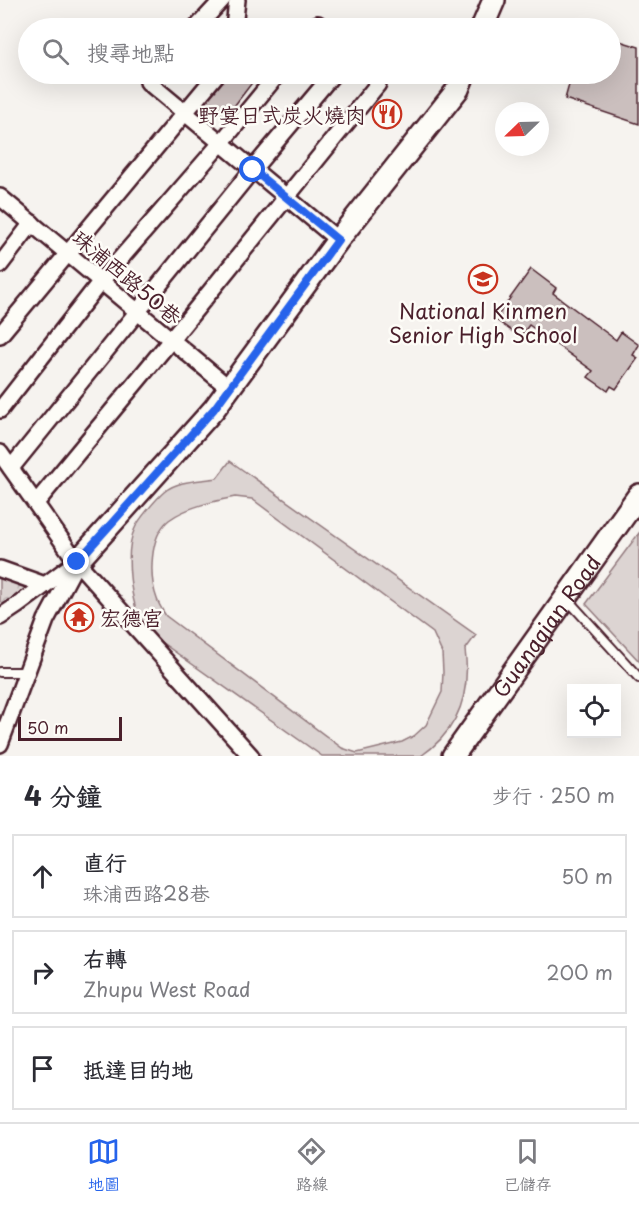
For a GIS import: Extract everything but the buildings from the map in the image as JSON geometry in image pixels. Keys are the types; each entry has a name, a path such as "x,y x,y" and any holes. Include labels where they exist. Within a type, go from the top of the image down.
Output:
{"street":[{"path":"205,18 222,0"},
{"path":"235,18 237,0"},
{"path":"486,18 494,0"},
{"path":"158,84 184,112 338,240"},
{"path":"0,335 208,84"},
{"path":"0,410 101,281 270,84"},
{"path":"11,468 325,84"},
{"path":"36,503 378,84"},
{"path":"0,617 77,562 206,417 338,240 460,84"},
{"name":"珠浦西路50巷","path":"0,197 229,388"},
{"path":"0,265 32,224"},
{"path":"0,453 77,562 251,756"},
{"name":"Guangqian Road","path":"453,756 639,495"},
{"path":"0,744 46,620 77,562"},
{"path":"0,569 45,585"}],"lane":[{"path":"566,597 639,678"},
{"path":"0,672 27,672"}],"green space":[{"path":"230,461 476,635 465,650 466,681 460,710 445,735 434,746 421,756 322,756 161,642 144,626 135,605 130,578 130,550 135,528 153,504 170,488 182,483 217,478","holes":["235,497 252,499 433,633 442,653 442,692 426,725 414,736 402,742 357,753 342,748 166,616 154,590 152,569 154,546 162,527 176,515 201,505"]},
{"path":"639,533 639,661 586,604"},
{"path":"0,575 33,586 0,609"}],"place":[{"name":"野宴日式炭火燒肉","path":"387,114"},
{"name":"National Kinmen Senior High School","path":"483,279"},
{"name":"宏德宮","path":"79,617"}],"route":[{"path":"77,562 214,409 338,240 253,170"}]}
